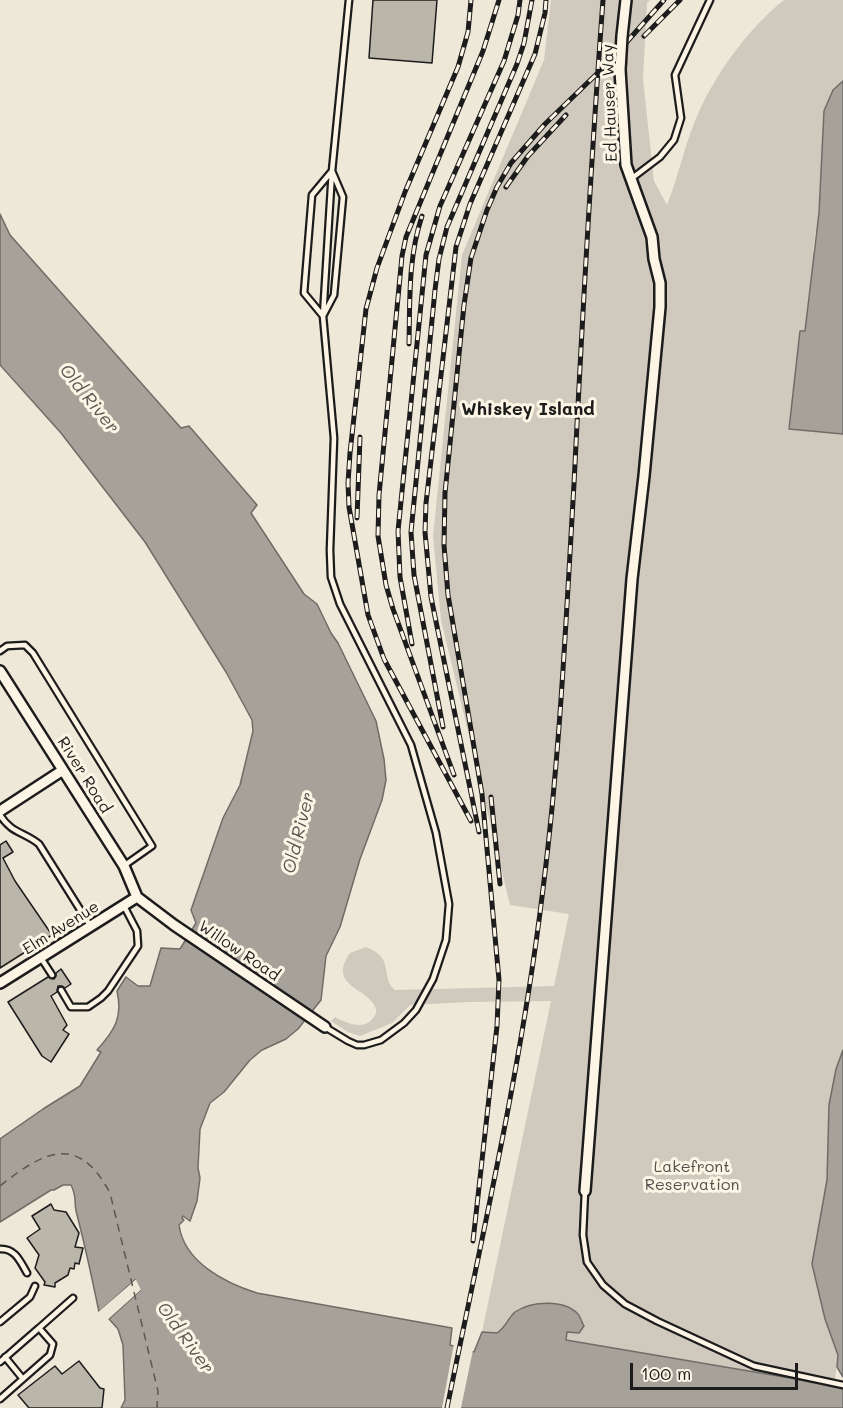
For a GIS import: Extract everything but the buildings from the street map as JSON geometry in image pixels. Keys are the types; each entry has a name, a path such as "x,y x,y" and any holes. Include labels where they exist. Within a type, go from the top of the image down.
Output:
{"street":[{"name":"Ed Hauser Way","path":"585,1191 632,579 660,307 660,283 652,237 626,165 620,70 626,0"},
{"name":"River Road","path":"0,670 124,866 137,897"},
{"path":"0,813 63,771"},
{"name":"Willow Road","path":"137,897 174,925 325,1027"},
{"name":"Elm Avenue","path":"0,983 137,897"}],"lane":[{"path":"325,1027 357,1045 364,1045 381,1040 404,1023 416,1010 434,980 446,940 449,904 436,832 411,745 340,604 331,577 334,438 323,316 332,171 349,0"},
{"path":"631,179 660,157 674,140 681,118 675,75 710,2"},
{"path":"323,316 334,295 343,197 332,171"},
{"path":"323,316 304,293 312,195 332,171"},
{"path":"0,651 7,646 24,645 33,653 152,846 124,866"},
{"path":"0,813 6,825 39,844 91,927"},
{"path":"61,990 71,1007 88,1006 108,991 138,946 137,931 124,906"},
{"path":"41,958 52,975"},
{"path":"585,1191 583,1235 587,1262 596,1278 625,1304 664,1325 754,1366 843,1384"},
{"path":"0,1249 8,1249 15,1254 27,1273"},
{"path":"0,1322 30,1297 35,1286"},
{"path":"0,1362 73,1298"},
{"path":"0,1398 50,1355 53,1344 39,1328"},
{"path":"6,1358 23,1378"}],"green space":[{"name":"Lakefront Reservation","path":"551,0 650,0 647,3 643,79 654,181 667,205 700,109 719,74 743,41 784,0 843,0 843,174 821,173 819,194 843,196 843,231 816,230 813,251 843,253 843,288 810,286 805,330 843,405 843,1366 837,1365 834,1385 566,1340 567,1332 577,1313 552,1304 514,1313 504,1328 497,1333 482,1332 551,1001 410,1005 392,1023 360,1036 348,1032 331,1021 335,1017 360,1025 369,1022 375,1015 376,1009 372,1002 346,980 343,973 344,964 350,953 366,947 381,957 390,985 395,990 554,986 569,914 510,905 441,620 433,536 462,255 544,60"}],"water":[{"path":"843,81 843,434 789,429 800,331 805,331 819,213 824,111 833,90"},
{"path":"0,214 10,235 181,428 189,426 257,505 251,513 304,594 317,604 338,643 376,721 384,759 386,780 382,800 360,859 340,927 326,956 321,1000 298,1029 286,1039 262,1050 250,1060 224,1092 210,1103 200,1129 198,1168 200,1178 197,1201 190,1221 183,1216 184,1220 179,1225 182,1238 189,1250 208,1269 245,1289 452,1328 450,1345 474,1352 482,1332 497,1333 515,1312 538,1304 556,1304 572,1309 578,1314 584,1326 579,1333 567,1332 566,1340 843,1387 843,1408 121,1408 125,1400 123,1345 118,1329 109,1319 154,1278 146,1270 99,1312 71,1185 63,1185 51,1190 0,1222 0,1139 80,1086 101,1052 97,1050 116,1023 119,1008 117,991 126,977 138,986 150,986 161,948 180,949 196,923 191,910 223,818 240,785 253,731 252,720 226,672 145,542 61,433 0,365"},
{"path":"843,1050 843,1377 837,1367 838,1355 825,1319 812,1264 827,1180 829,1105 836,1069"}],"pier":[{"path":"147,1270 154,1278 106,1321 106,1317 150,1278 146,1274 101,1314 96,1314"},
{"path":"454,1343 473,1349 474,1345 461,1408 442,1408"}],"waterway":[{"name":"Old River","path":"132,1249 160,1306"}],"ferry route":[{"path":"0,1186 31,1164 60,1154 73,1155 86,1162 98,1174 110,1193 158,1391 157,1408"}],"railway":[{"path":"471,0 468,32 458,67 405,192 377,268 366,309 348,483 349,507 368,615 384,659 471,821"},
{"path":"454,775 386,585 378,536 379,495 402,256 406,237 483,51 499,0"},
{"path":"412,644 400,577 398,531 426,255 440,206 504,61 518,15 520,0"},
{"path":"443,727 414,575 411,532 435,290 439,259 447,227 517,64 524,43 532,0"},
{"path":"479,832 431,597 425,532 426,503 456,247 470,204 535,54 546,0"},
{"path":"447,1408 513,1085 534,954 549,839 565,636 603,0"},
{"path":"473,1241 497,1026 499,980 482,794 448,595 444,545 445,493 471,258 487,210 511,163 545,124 609,62 664,0"},
{"path":"644,36 680,0"},
{"path":"506,187 528,156 566,115"},
{"path":"409,344 412,263 422,216"},
{"path":"357,518 360,437"},
{"path":"491,797 500,884"}],"district":[{"name":"Whiskey Island","path":"528,409"}]}
